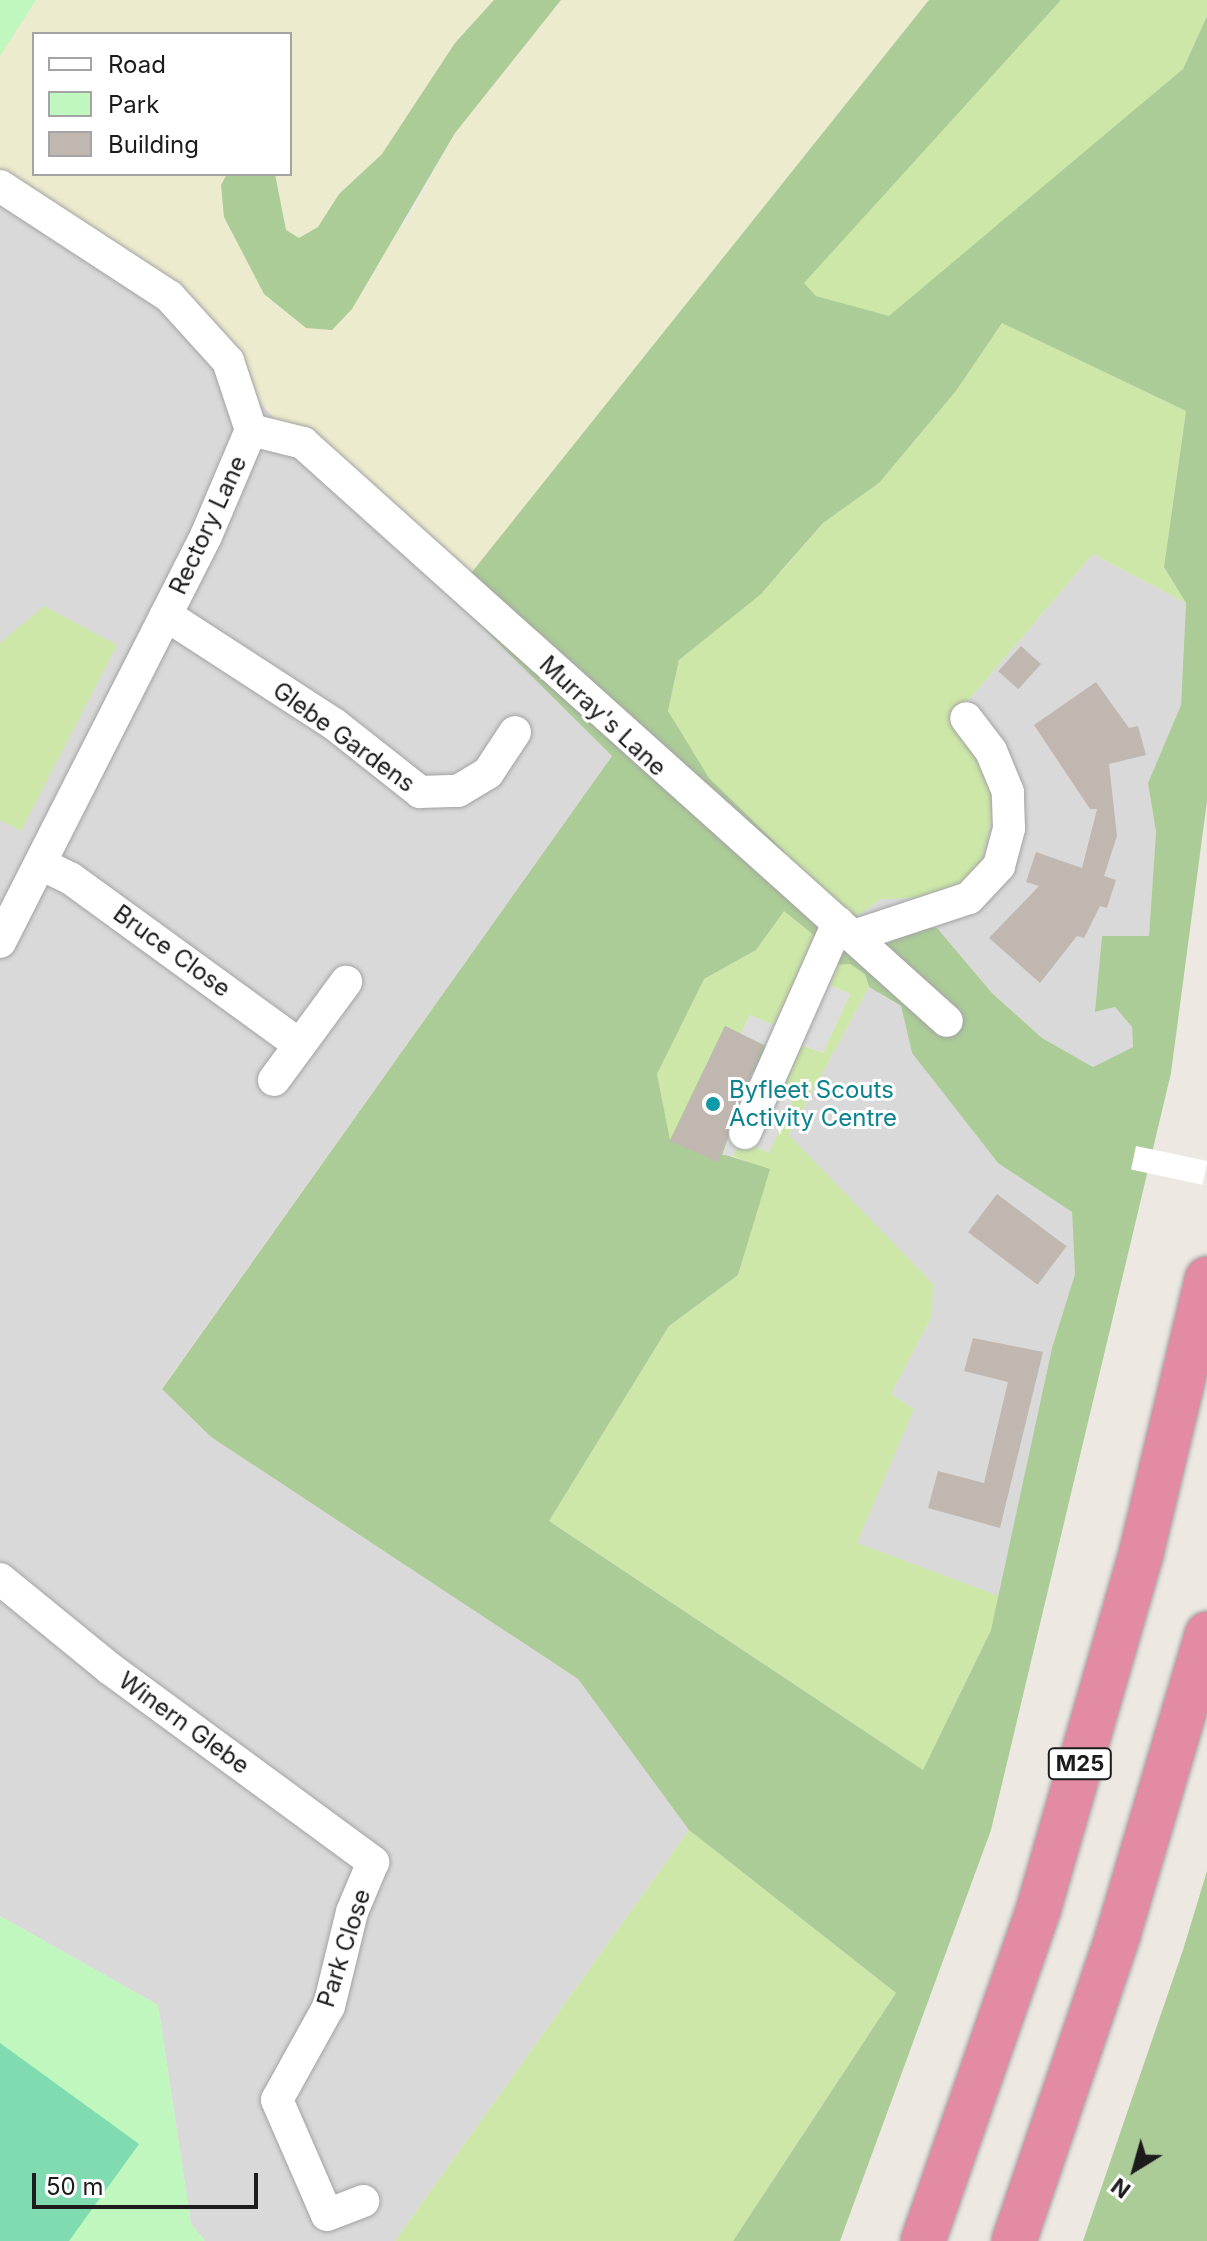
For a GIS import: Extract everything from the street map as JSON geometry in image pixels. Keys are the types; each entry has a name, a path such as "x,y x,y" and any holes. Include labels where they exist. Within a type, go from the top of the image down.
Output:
{"highway":[{"name":"M25","path":"923,2241 1038,1911 1141,1554 1207,1279"},
{"path":"1014,2241 1118,1935 1207,1634"}],"street":[{"name":"Rectory Lane","path":"0,186 169,296 228,361 251,430 166,615 0,942"},
{"name":"Murray's Lane","path":"251,430 303,443 947,1021"},
{"name":"Glebe Gardens","path":"166,615 334,724 420,792 458,791 488,773 515,732"},
{"path":"745,1133 846,930 969,898 999,866 1009,828 1008,792 991,751 966,718"},
{"name":"Bruce Close","path":"41,864 70,878 300,1045"},
{"path":"274,1080 346,982"},
{"name":"Winern Glebe","path":"0,1579 109,1668 373,1862"},
{"name":"Park Close","path":"363,2201 317,2219 277,2100 329,2006 352,1912 373,1862"}],"shaded area":[{"path":"0,186 169,296 286,432 612,756 162,1388 211,1437 578,1679 689,1830 395,2241 205,2241 191,2224 158,2005 0,1916"},
{"path":"1093,554 1186,603 1181,705 1148,783 1156,832 1149,937 1102,936 1096,1012 1115,1007 1132,1027 1133,1047 1093,1067 1042,1038 992,993 937,928 889,936 883,948 852,920 881,899 921,898 983,760 950,722"},
{"path":"812,957 839,965 829,985 850,994 823,1053 799,1044 775,1091 793,1100 769,1153 742,1140 733,1156 722,1155 752,1072 758,1075 771,1048 741,1034 750,1015 773,1025"},
{"path":"869,987 901,1007 912,1053 998,1163 1072,1212 1075,1274 1052,1348 999,1596 856,1543 914,1409 891,1394 932,1316 789,1135"}],"green space":[{"path":"0,0 36,0 0,56"},
{"path":"36,0 494,0 455,43 382,154 339,194 318,227 299,238 286,230 275,176 292,176 292,32 32,32 32,176 226,176 221,185 224,217 264,294 306,328 408,220 455,133 561,0 929,0 452,597 241,384 228,360 0,186 0,56"},
{"path":"494,0 561,0 455,133 352,309 332,330 306,328 264,294 224,217 221,185 226,176 275,176 286,230 299,238 318,227 339,194 382,154 455,43"},
{"path":"929,0 1061,0 804,283 816,296 889,316 1183,69 1207,16 1207,801 1171,1073 991,1830 840,2241 733,2241 896,1993 689,1830 578,1679 211,1437 162,1389 612,756 452,597","holes":["1002,323 1186,411 1164,567 1186,603 1181,705 1148,783 1156,832 1149,936 1102,936 1095,1012 1115,1007 1132,1027 1133,1047 1093,1067 1042,1038 992,993 937,928 908,927 883,947 797,875 783,850 709,778 668,711 679,660 761,594 823,523 879,483 956,391","784,911 816,937 834,965 850,964 865,974 869,987 901,1006 912,1053 998,1163 1072,1212 1075,1274 1052,1348 991,1630 923,1770 549,1521 669,1326 738,1275 770,1169 723,1154 771,1048 725,1026 670,1140 657,1074 704,979 756,950"]},
{"path":"1061,0 1207,0 1207,16 1183,69 906,305 889,317 816,296 803,284 814,267"},
{"path":"1002,323 1186,411 1164,567 1186,603 1093,554 950,722 983,760 998,798 978,873 958,888 921,898 881,899 852,920 797,875 783,850 709,778 678,736 668,711 679,660 781,572 823,523 879,483 956,391"},
{"path":"44,606 117,645 21,831 0,820 0,643"},
{"path":"784,910 816,937 812,957 773,1025 750,1015 741,1034 725,1026 670,1141 657,1074 680,1017 704,979 756,950"},
{"path":"850,964 865,974 869,987 789,1135 933,1284 932,1316 891,1394 914,1409 857,1543 999,1596 991,1630 923,1770 549,1521 669,1326 738,1275 769,1170 733,1156 742,1140 769,1153 775,1091 798,1044 823,1053 850,994 829,985 839,965"},
{"path":"689,1830 896,1993 733,2241 395,2241"},
{"path":"1207,1871 1207,2241 1083,2241 1183,1950"},
{"path":"0,1916 158,2005 191,2224 205,2241 0,2241"},
{"path":"0,2043 139,2144 69,2241 0,2241"}],"pier":[{"path":"1136,1146 1207,1161 1202,1185 1131,1169"}],"building":[{"path":"1021,646 1041,664 1018,689 998,671"},
{"path":"1096,682 1129,728 1138,726 1146,755 1109,764 1117,836 1104,876 1116,880 1107,908 1100,906 1084,938 1077,936 1040,983 989,938 1039,886 1026,882 1036,852 1082,868 1097,809 1090,809 1034,725"},
{"name":"Byfleet Scouts Activity Centre","path":"725,1026 763,1045 718,1162 670,1141"},
{"path":"997,1194 1066,1246 1038,1285 968,1232"},
{"path":"973,1338 1043,1352 1000,1528 928,1508 938,1471 984,1483 1008,1382 964,1371"}],"place":[{"name":"Byfleet Scouts Activity Centre","path":"713,1104"}]}
